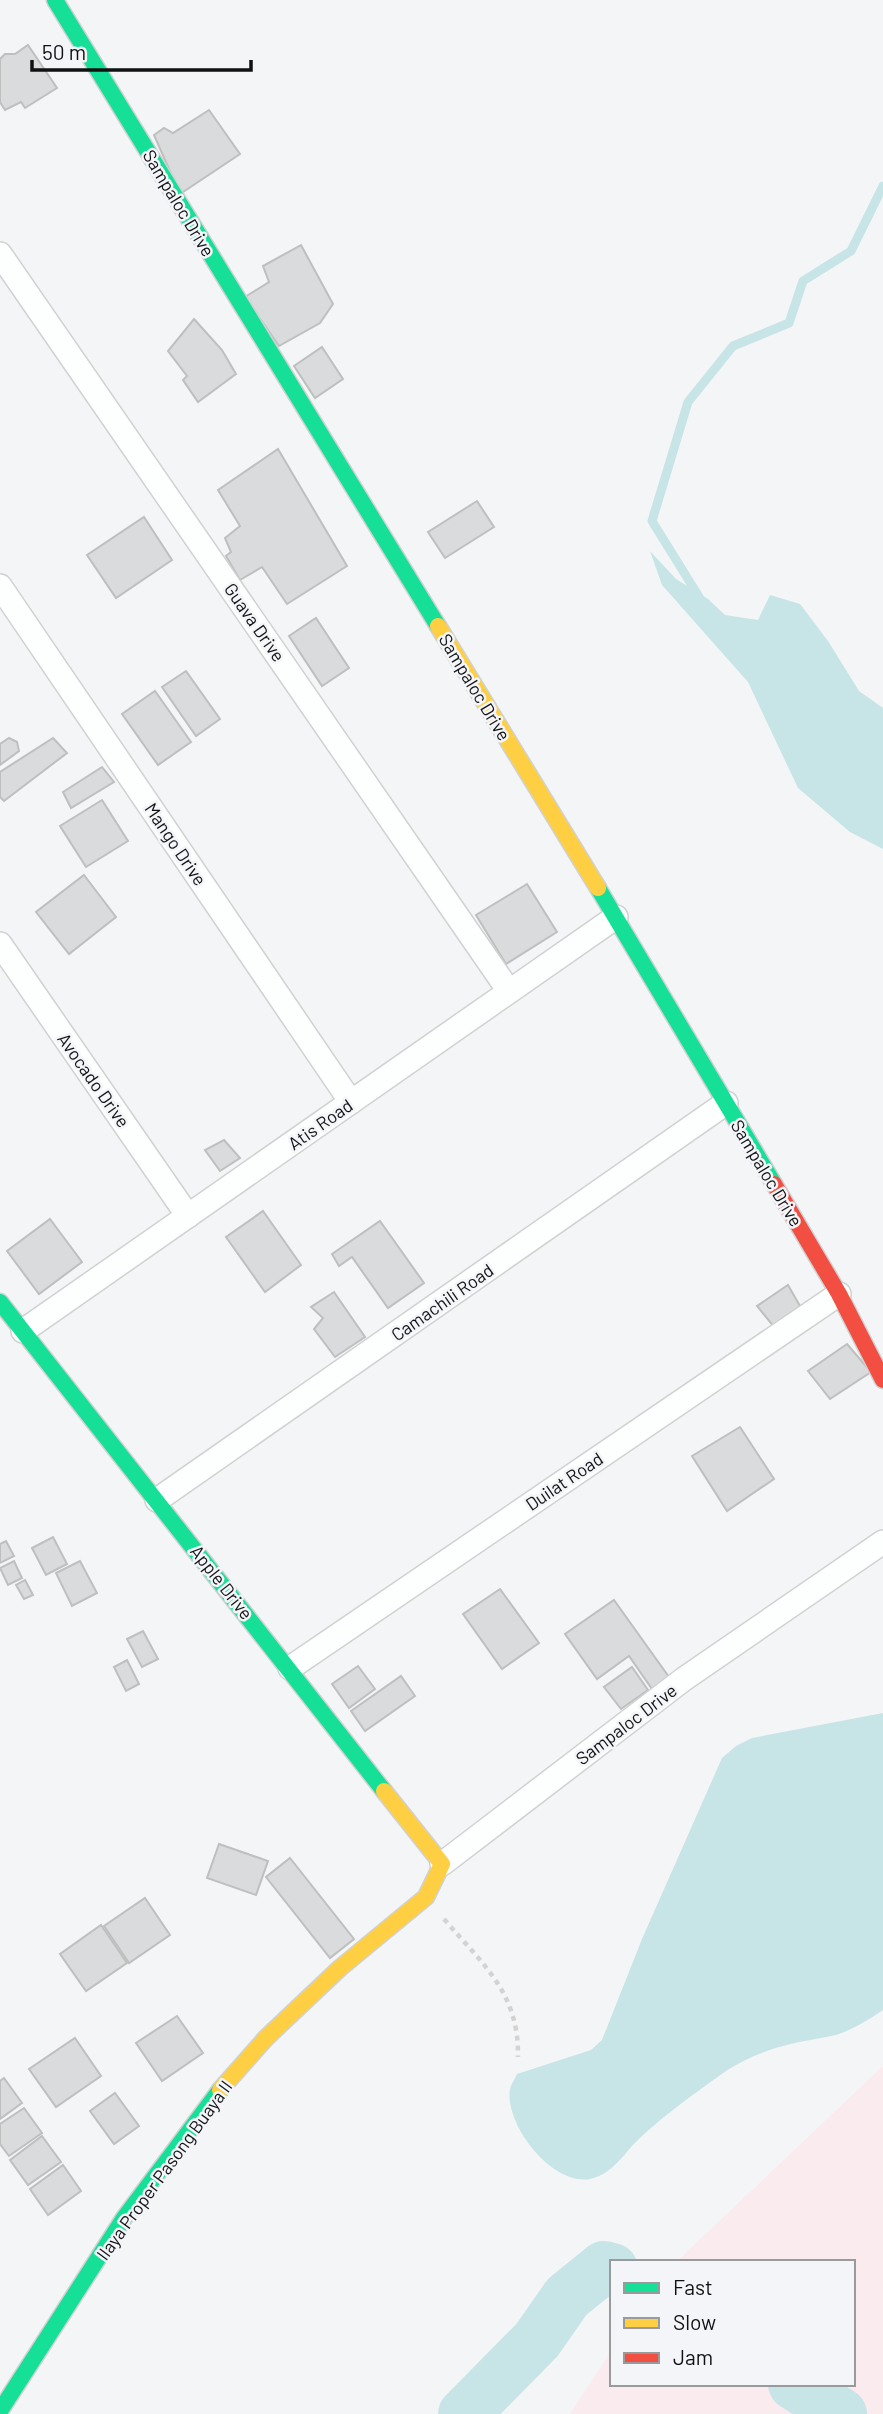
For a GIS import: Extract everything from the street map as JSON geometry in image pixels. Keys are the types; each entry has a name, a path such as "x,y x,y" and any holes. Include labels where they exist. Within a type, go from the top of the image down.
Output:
{"street":[{"name":"Sampaloc Drive","path":"55,0 616,917 839,1294 883,1380"},
{"name":"Guava Drive","path":"0,254 509,991"},
{"name":"Mango Drive","path":"0,586 351,1102"},
{"name":"Atis Road","path":"23,1331 616,917"},
{"name":"Avocado Drive","path":"0,944 188,1216"},
{"name":"Camachili Road","path":"157,1500 726,1103"},
{"name":"Duilat Road","path":"290,1668 839,1294"},
{"name":"Apple Drive","path":"0,1302 442,1864"},
{"name":"Sampaloc Drive","path":"442,1864 684,1679 883,1542"},
{"name":"Ilaya Proper Pasong Buaya II","path":"0,2411 124,2218 208,2104 275,2029 340,1968 426,1897 442,1864"}],"path":[{"path":"426,1897 488,1968 507,1997 518,2032 518,2057"}],"shaded area":[{"path":"883,2066 883,2414 570,2414 610,2353 610,2386 855,2386 855,2260 678,2260"}],"water":[{"path":"650,551 676,579 708,599 725,615 758,620 770,595 800,604 828,641 859,691 883,708 883,849 850,832 798,788 748,682 662,585"},
{"path":"883,1713 883,2010 843,2033 777,2048 736,2065 662,2119 613,2167 598,2176 575,2179 546,2163 523,2135 515,2119 510,2103 511,2085 517,2074 591,2050 602,2040 642,1939 722,1758 736,1746 752,1738"}],"building":[{"path":"28,45 57,88 25,108 21,102 5,110 0,102 0,59 5,54 15,54"},
{"path":"209,110 240,154 180,194 154,135 164,128 173,133"},
{"path":"301,245 333,304 320,323 279,346 245,297 269,282 263,266"},
{"path":"194,319 222,350 236,374 198,402 183,380 187,376 168,351"},
{"path":"322,347 343,379 315,398 294,366"},
{"path":"278,449 347,566 287,604 262,567 240,580 226,556 231,552 225,538 240,526 218,490"},
{"path":"477,501 494,527 445,558 428,532"},
{"path":"144,517 172,560 116,598 87,555"},
{"path":"316,618 349,668 322,686 289,636"},
{"path":"186,671 220,719 196,736 162,687"},
{"path":"155,691 191,742 158,765 122,714"},
{"path":"9,738 17,742 19,751 0,765 0,744"},
{"path":"53,738 67,753 4,801 0,797 0,772"},
{"path":"102,767 114,782 71,808 63,792"},
{"path":"102,800 128,841 86,867 60,826"},
{"path":"84,875 116,917 69,954 36,912"},
{"path":"527,884 557,932 506,964 476,915"},
{"path":"224,1140 240,1158 220,1171 205,1150"},
{"path":"263,1211 301,1265 265,1292 226,1237"},
{"path":"50,1219 82,1262 39,1294 7,1251"},
{"path":"380,1221 424,1283 388,1308 352,1257 339,1266 332,1254"},
{"path":"788,1285 800,1306 775,1328 757,1306"},
{"path":"334,1292 365,1337 335,1357 314,1329 323,1318 311,1307"},
{"path":"847,1344 871,1372 830,1399 808,1371"},
{"path":"740,1427 774,1479 727,1511 692,1456"},
{"path":"53,1537 67,1564 46,1575 32,1548"},
{"path":"6,1541 14,1556 0,1563 0,1544"},
{"path":"14,1561 22,1578 8,1585 0,1568"},
{"path":"80,1561 97,1593 72,1606 56,1573"},
{"path":"25,1580 33,1595 24,1599 16,1585"},
{"path":"500,1589 539,1643 502,1669 463,1614"},
{"path":"614,1600 669,1677 652,1689 629,1656 597,1679 565,1634"},
{"path":"143,1631 158,1659 142,1667 127,1639"},
{"path":"127,1660 139,1684 126,1691 114,1667"},
{"path":"358,1666 375,1689 349,1708 332,1684"},
{"path":"632,1667 648,1690 621,1709 604,1687"},
{"path":"401,1676 415,1696 365,1731 351,1711"},
{"path":"219,1844 268,1861 256,1895 207,1878"},
{"path":"290,1858 354,1939 330,1958 266,1877"},
{"path":"145,1898 170,1935 129,1963 104,1926"},
{"path":"101,1925 127,1963 86,1991 60,1954"},
{"path":"177,2016 203,2053 162,2081 136,2043"},
{"path":"75,2038 101,2076 56,2107 29,2069"},
{"path":"4,2078 22,2103 0,2119 0,2081"},
{"path":"115,2093 139,2126 114,2144 90,2111"},
{"path":"24,2108 42,2133 9,2156 0,2144 0,2124"},
{"path":"42,2136 61,2162 28,2185 10,2160"},
{"path":"63,2165 81,2191 48,2215 30,2189"}],"waterway":[{"path":"701,600 652,521 688,402 733,346 789,323 803,281 851,251 883,186"},
{"path":"464,2414 537,2340 567,2297 604,2267 610,2268"},
{"path":"797,2386 841,2414"}],"traffic: fast":[{"path":"55,0 438,626"},
{"path":"598,888 774,1184"},
{"path":"0,1302 384,1791"},
{"path":"0,2411 124,2218 220,2090"}],"traffic: slow":[{"path":"438,626 598,888"},
{"path":"220,2090 266,2038 340,1968 426,1897 442,1864 384,1791"}],"traffic: jam":[{"path":"774,1184 839,1294 883,1380"}]}
